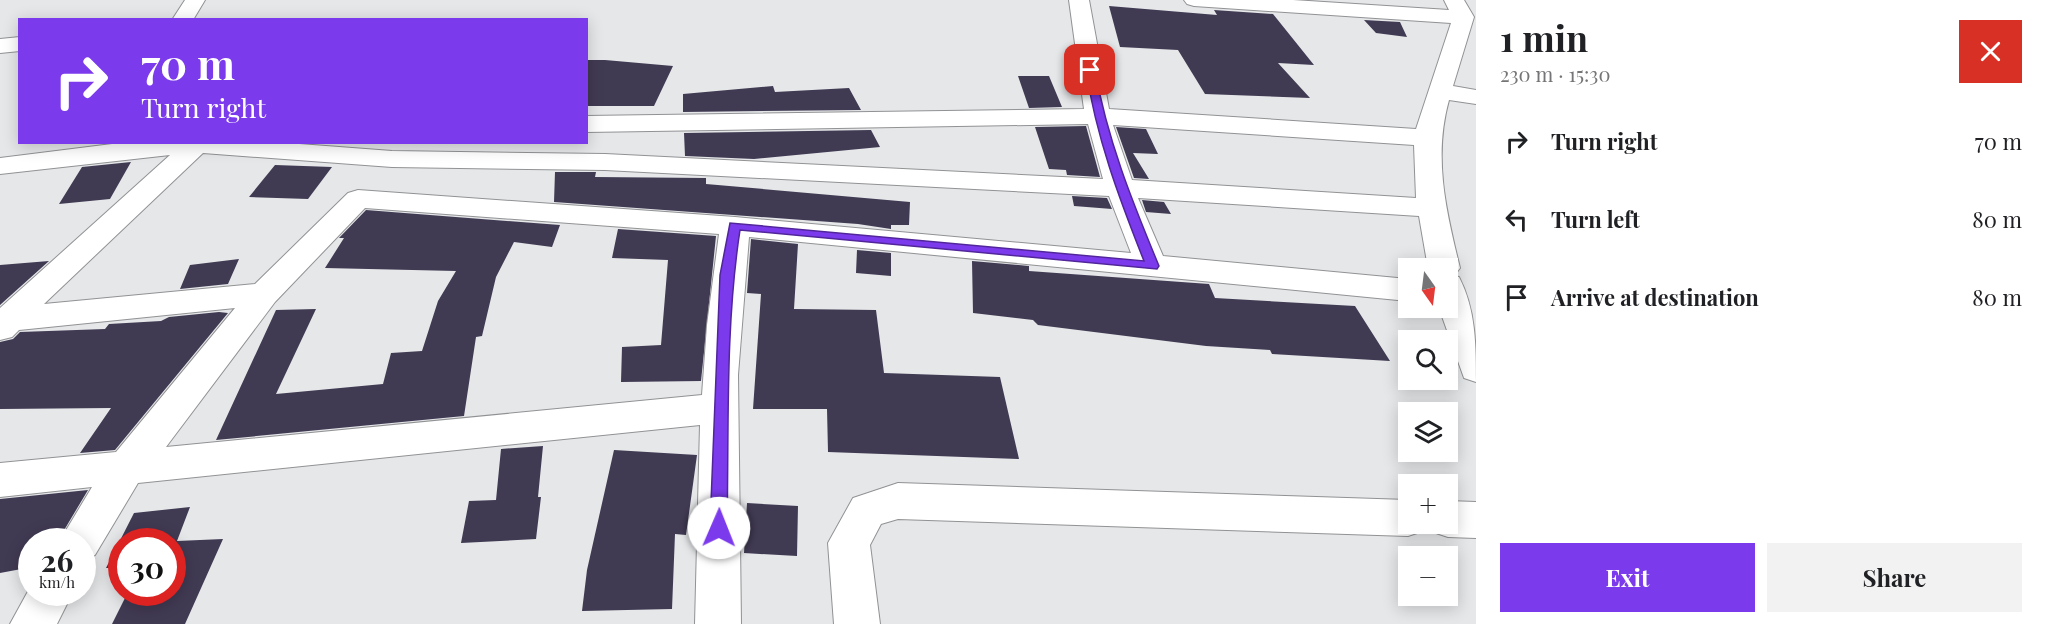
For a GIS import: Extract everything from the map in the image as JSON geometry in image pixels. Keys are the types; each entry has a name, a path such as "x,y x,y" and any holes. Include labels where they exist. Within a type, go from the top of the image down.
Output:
{"street":[{"path":"183,18 195,0"},
{"path":"1079,0 1098,116 1120,188 1152,266"},
{"path":"1194,0 1459,9 1449,67 1439,91 1428,138 1431,208 1445,258"},
{"path":"0,46 18,44"},
{"path":"1439,91 1476,97"},
{"path":"588,124 1098,116 1428,138"},
{"path":"0,166 112,147 197,145 392,159 605,162 1120,188 1431,208"},
{"path":"3,324 197,145"},
{"path":"89,528 127,467 200,378 264,294 358,199 392,159"},
{"path":"358,199 735,226 1398,289"},
{"path":"718,624 720,408 727,275 735,226"},
{"path":"3,324 264,294"},
{"path":"1458,305 1476,369"},
{"path":"0,480 720,408"},
{"path":"857,624 849,543 867,511 898,501 1398,518"},
{"path":"1458,519 1476,520"},
{"path":"33,624 43,606"}],"building":[{"path":"1109,6 1217,15 1214,10 1273,14 1314,65 1278,63 1310,98 1205,94 1178,50 1120,47"},
{"path":"1364,20 1400,22 1407,37 1376,33"},
{"path":"588,60 673,66 654,106 588,106"},
{"path":"1018,76 1049,76 1062,107 1029,108"},
{"path":"773,86 775,92 849,88 861,110 683,112 683,94"},
{"path":"1086,126 1100,177 1067,175 1066,170 1049,169 1035,127"},
{"path":"1116,127 1146,129 1158,154 1133,153 1149,179 1134,178"},
{"path":"871,130 880,147 754,159 685,156 684,133"},
{"path":"131,162 110,199 59,204 82,167"},
{"path":"275,165 332,167 308,199 249,197"},
{"path":"555,172 596,172 595,177 706,178 706,184 910,202 909,225 891,225 891,229 858,224 554,202"},
{"path":"1072,196 1107,198 1112,209 1074,206"},
{"path":"1142,200 1164,202 1171,214 1146,212"},
{"path":"366,210 560,225 552,247 514,242 496,277 482,336 476,337 464,416 216,440 276,310 316,309 276,394 383,384 391,353 422,351 438,301 456,271 325,268 344,238 339,238"},
{"path":"618,229 716,236 701,381 621,382 622,347 661,345 668,260 612,258"},
{"path":"751,239 798,244 794,309 876,310 884,373 1000,377 1019,459 828,452 827,409 753,409 761,294 747,293"},
{"path":"857,250 891,253 891,276 856,273"},
{"path":"239,259 228,284 180,289 190,265"},
{"path":"49,261 0,305 0,265"},
{"path":"972,261 1029,266 1029,271 1209,284 1215,298 1355,306 1390,361 1272,354 1270,350 1206,346 1038,325 1033,320 973,313"},
{"path":"228,313 115,450 80,453 111,408 0,409 0,342 13,339 20,332 105,329 109,324 161,321 169,317"},
{"path":"543,446 538,497 541,497 536,539 461,543 469,501 496,500 501,449"},
{"path":"614,450 697,455 686,535 675,534 672,609 582,611 587,570"},
{"path":"88,490 65,528 18,528 18,570 0,573 0,499"},
{"path":"747,503 798,506 797,556 744,553"},
{"path":"190,507 182,528 126,528 134,513"},
{"path":"223,539 185,624 112,624 121,606 186,606 186,541"}],"route":[{"path":"719,528 720,408 724,319 727,275 735,226 1152,266 1120,188 1098,116 1090,70"}]}
